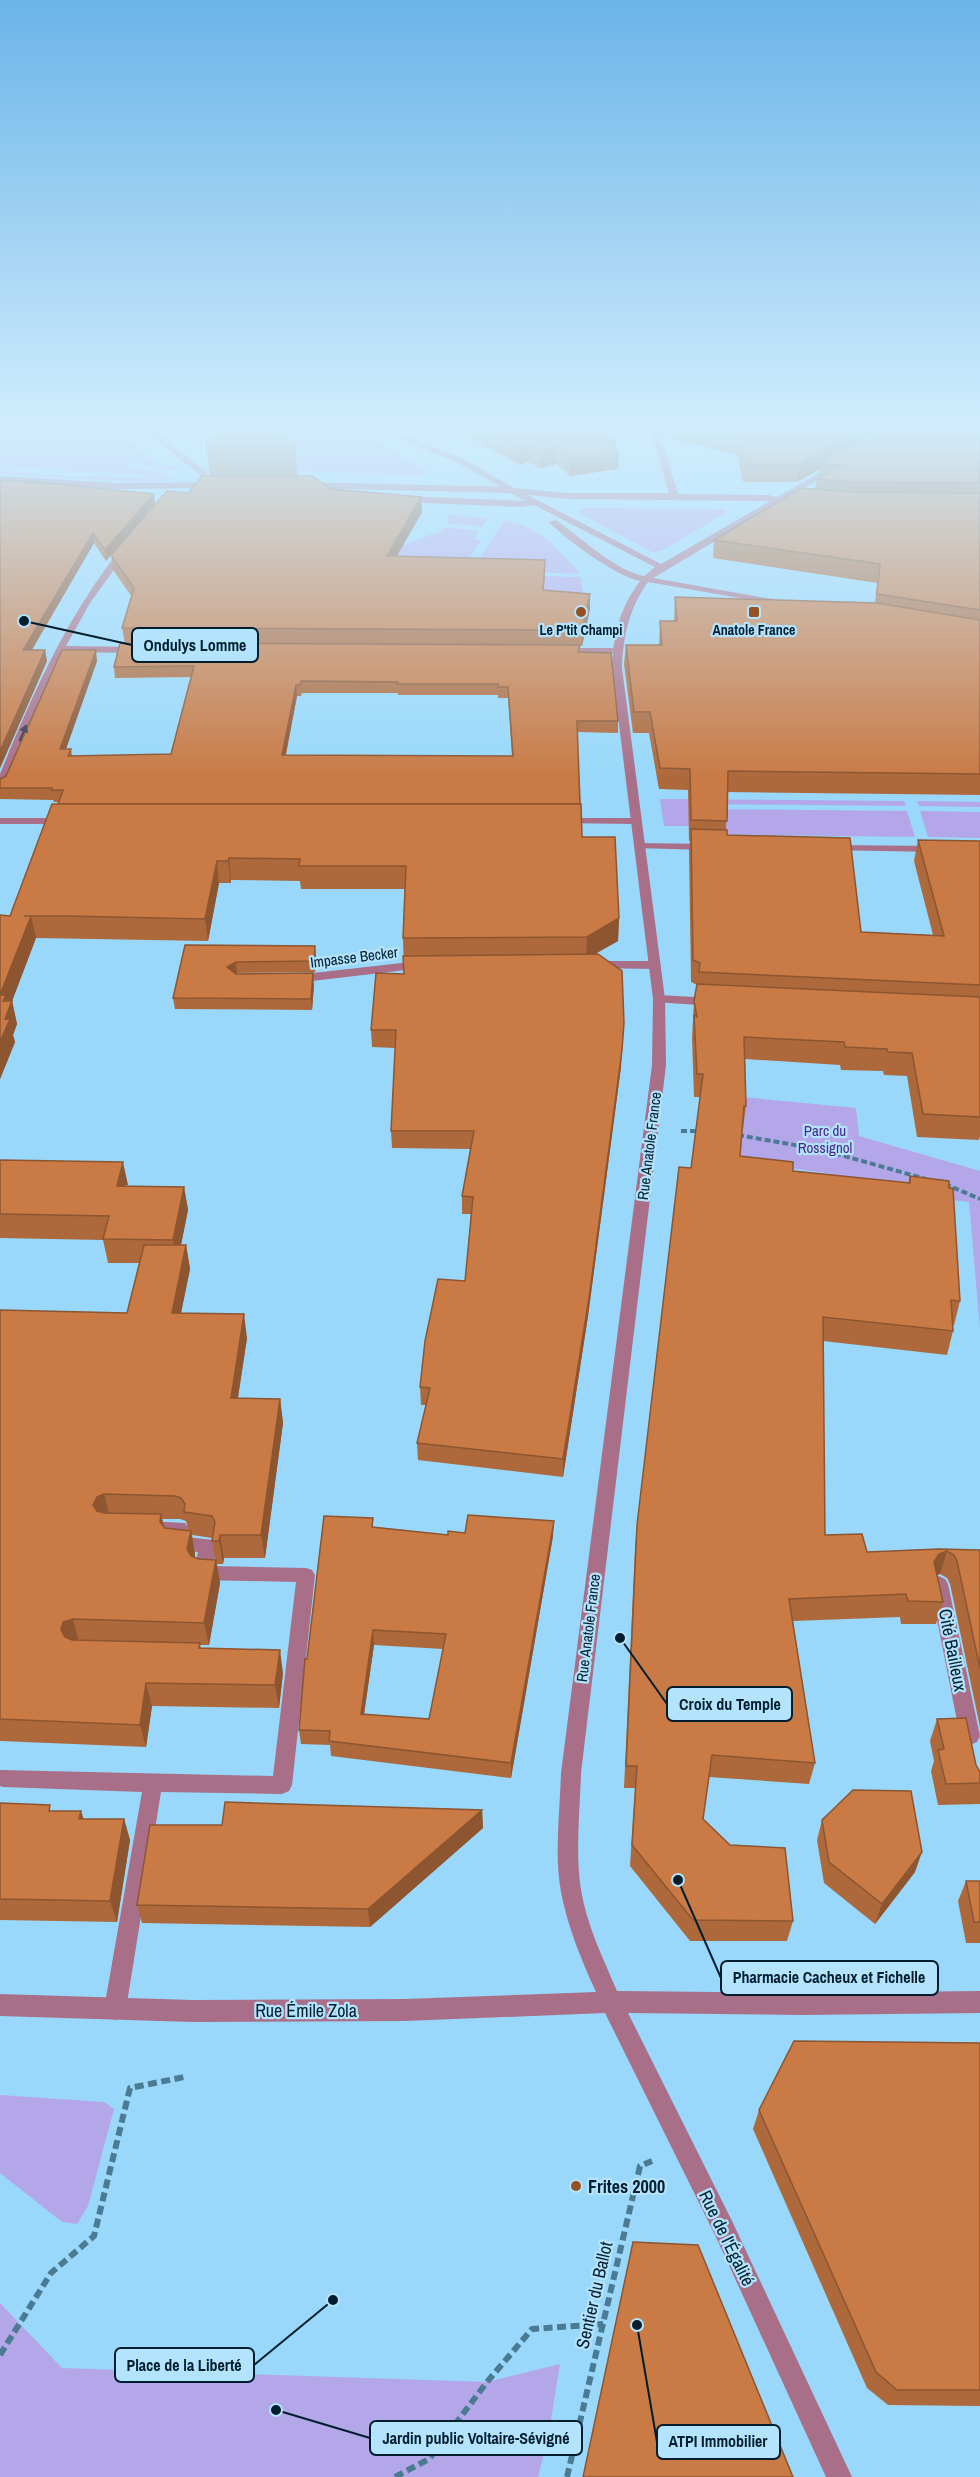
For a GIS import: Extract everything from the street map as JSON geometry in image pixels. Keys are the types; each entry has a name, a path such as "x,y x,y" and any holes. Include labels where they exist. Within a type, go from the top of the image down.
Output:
{"street":[{"path":"0,787 61,649 104,572 126,547"},
{"path":"589,547 619,569 645,580 782,604"},
{"path":"621,547 661,567"},
{"name":"Rue Anatole France","path":"611,2002 583,1938 571,1890 570,1788 585,1648 659,1065 659,999 617,668 617,651 622,623 645,580 661,567 696,547"},
{"path":"61,649 152,650"},
{"path":"544,651 617,651"},
{"path":"0,821 84,821"},
{"path":"547,821 636,821"},
{"path":"639,846 717,847"},
{"path":"813,848 944,849"},
{"path":"582,965 655,965"},
{"name":"Impasse Becker","path":"285,979 309,979 408,967"},
{"path":"659,999 726,1003"},
{"path":"3,1778 282,1785 306,1575 203,1573 208,1545 176,1544 179,1528 133,1527"},
{"name":"Cité Bailleux","path":"939,1584 973,1753"},
{"path":"274,1658 297,1658"},
{"path":"115,2009 153,1783"},
{"name":"Rue Émile Zola","path":"0,2005 192,2011 405,2010 611,2002 802,2004 980,2002"},
{"name":"Rue de l'Égalité","path":"611,2002 724,2229 838,2477"}],"path":[{"path":"651,1131 706,1132"},
{"path":"729,1134 783,1142 872,1162 947,1185 980,1199"},
{"path":"0,2355 51,2273 94,2236 130,2088 184,2077"},
{"name":"Sentier du Ballot","path":"567,2477 640,2166 683,2148"},
{"path":"395,2477 429,2459 487,2382 532,2329 603,2324"}],"green space":[{"path":"398,547 477,547 460,573 322,564"},
{"path":"487,547 554,547 580,574 473,569"},
{"path":"642,547 668,547 661,551 652,552"},
{"path":"545,576 580,577 584,598 543,597"},
{"path":"660,799 904,801 906,806 699,804 700,809 907,811 915,837 697,834 695,826 664,826"},
{"path":"917,801 980,802 980,807 919,806"},
{"path":"920,811 980,812 980,838 928,837"},
{"name":"Parc du Rossignol","path":"700,1097 742,1097 856,1108 859,1136 980,1171 980,1329 969,1202 831,1187 831,1174 692,1159"},
{"path":"0,2095 104,2102 114,2109 88,2206 77,2224 62,2222 0,2173"},
{"path":"0,2303 62,2368 487,2382 560,2364 548,2438 538,2477 0,2477"}],"building":[{"path":"0,547 85,547 23,650 45,650 0,751"},
{"path":"118,547 392,547 387,556 545,560 543,590 590,594 582,630 122,628 134,588 111,555"},
{"path":"760,547 980,547 980,610 877,594 880,564"},
{"path":"675,597 877,603 980,620 980,774 728,771 727,821 691,820 690,769 660,768 650,712 634,712 626,645 662,645 660,621 677,621"},
{"path":"120,643 580,645 578,652 611,653 618,721 577,721 580,804 58,804 63,790 0,788 0,779 6,776 62,650 96,650 60,749 71,749 68,756 171,754 194,666 114,667","holes":["301,681 398,682 398,684 498,684 498,687 508,687 513,756 282,755 296,685 300,685"]},
{"path":"52,804 581,804 582,837 615,837 619,918 587,937 403,938 406,866 299,866 300,859 229,858 228,861 217,861 205,919 31,916 0,995 0,915 10,916"},
{"path":"691,829 727,830 727,835 850,838 861,932 944,936 918,840 980,841 980,985 699,972 700,963 693,960"},
{"path":"185,945 315,946 314,961 236,962 227,967 236,974 313,973 311,999 173,998"},
{"path":"598,954 622,971 624,1023 589,1298 563,1459 417,1443 430,1388 420,1387 425,1341 438,1279 465,1281 473,1197 462,1196 474,1131 391,1131 396,1030 371,1030 376,973 404,974 403,956"},
{"path":"697,984 980,997 980,1117 923,1114 912,1053 845,1047 844,1042 744,1037 746,1106 744,1106 740,1156 793,1162 793,1171 910,1183 910,1176 949,1181 949,1188 953,1188 960,1301 951,1300 953,1331 823,1317 825,1535 862,1534 867,1552 980,1550 980,1668 957,1561 954,1555 947,1551 939,1554 934,1562 943,1602 908,1601 906,1594 789,1599 815,1763 712,1755 703,1819 730,1845 785,1848 793,1921 693,1920 632,1845 637,1766 626,1766 637,1525 679,1167 691,1168 703,1074 697,1074 694,1015 697,1017 694,1001"},
{"path":"0,995 6,995 3,1001 12,1001 5,1019 10,1019 0,1042"},
{"path":"0,1160 123,1162 117,1186 184,1187 173,1240 103,1239 109,1216 0,1214"},
{"path":"144,1245 186,1245 172,1313 244,1314 231,1398 280,1399 261,1535 220,1535 219,1541 212,1541 215,1522 212,1516 184,1512 185,1504 181,1498 175,1496 104,1494 97,1497 93,1505 97,1511 104,1513 161,1514 160,1522 165,1528 191,1531 187,1549 191,1556 216,1560 204,1623 73,1619 63,1622 61,1630 65,1637 72,1640 200,1643 199,1648 280,1650 275,1685 146,1683 140,1725 0,1719 0,1310 127,1313"},
{"path":"468,1515 554,1521 511,1763 329,1741 330,1731 299,1730 305,1659 307,1659 324,1516 373,1518 372,1527 448,1535 448,1531 465,1533","holes":["373,1630 446,1634 429,1719 361,1714"]},
{"path":"966,1718 976,1765 980,1772 980,1783 946,1784 938,1750 944,1749 937,1719"},
{"path":"853,1790 911,1791 922,1852 882,1904 829,1862 822,1820"},
{"path":"225,1802 482,1810 368,1909 137,1905 150,1825 222,1825"},
{"path":"0,1803 50,1805 49,1811 81,1811 79,1819 124,1819 110,1901 0,1899"},
{"path":"966,1881 980,1881 980,1922 974,1922"},
{"path":"794,2041 980,2043 980,2390 897,2390 876,2372 759,2110"},
{"path":"633,2242 698,2245 793,2477 583,2477"}],"place":[{"name":"Le P'tit Champi","path":"581,612"},
{"name":"Anatole France","path":"754,612"},
{"name":"Ondulys Lomme","path":"24,621"},
{"name":"Croix du Temple","path":"620,1638"},
{"name":"Pharmacie Cacheux et Fichelle","path":"678,1880"},
{"name":"Frites 2000","path":"576,2186"},
{"name":"Place de la Liberté","path":"333,2300"},
{"name":"ATPI Immobilier","path":"637,2325"},
{"name":"Jardin public Voltaire-Sévigné","path":"276,2410"}]}
